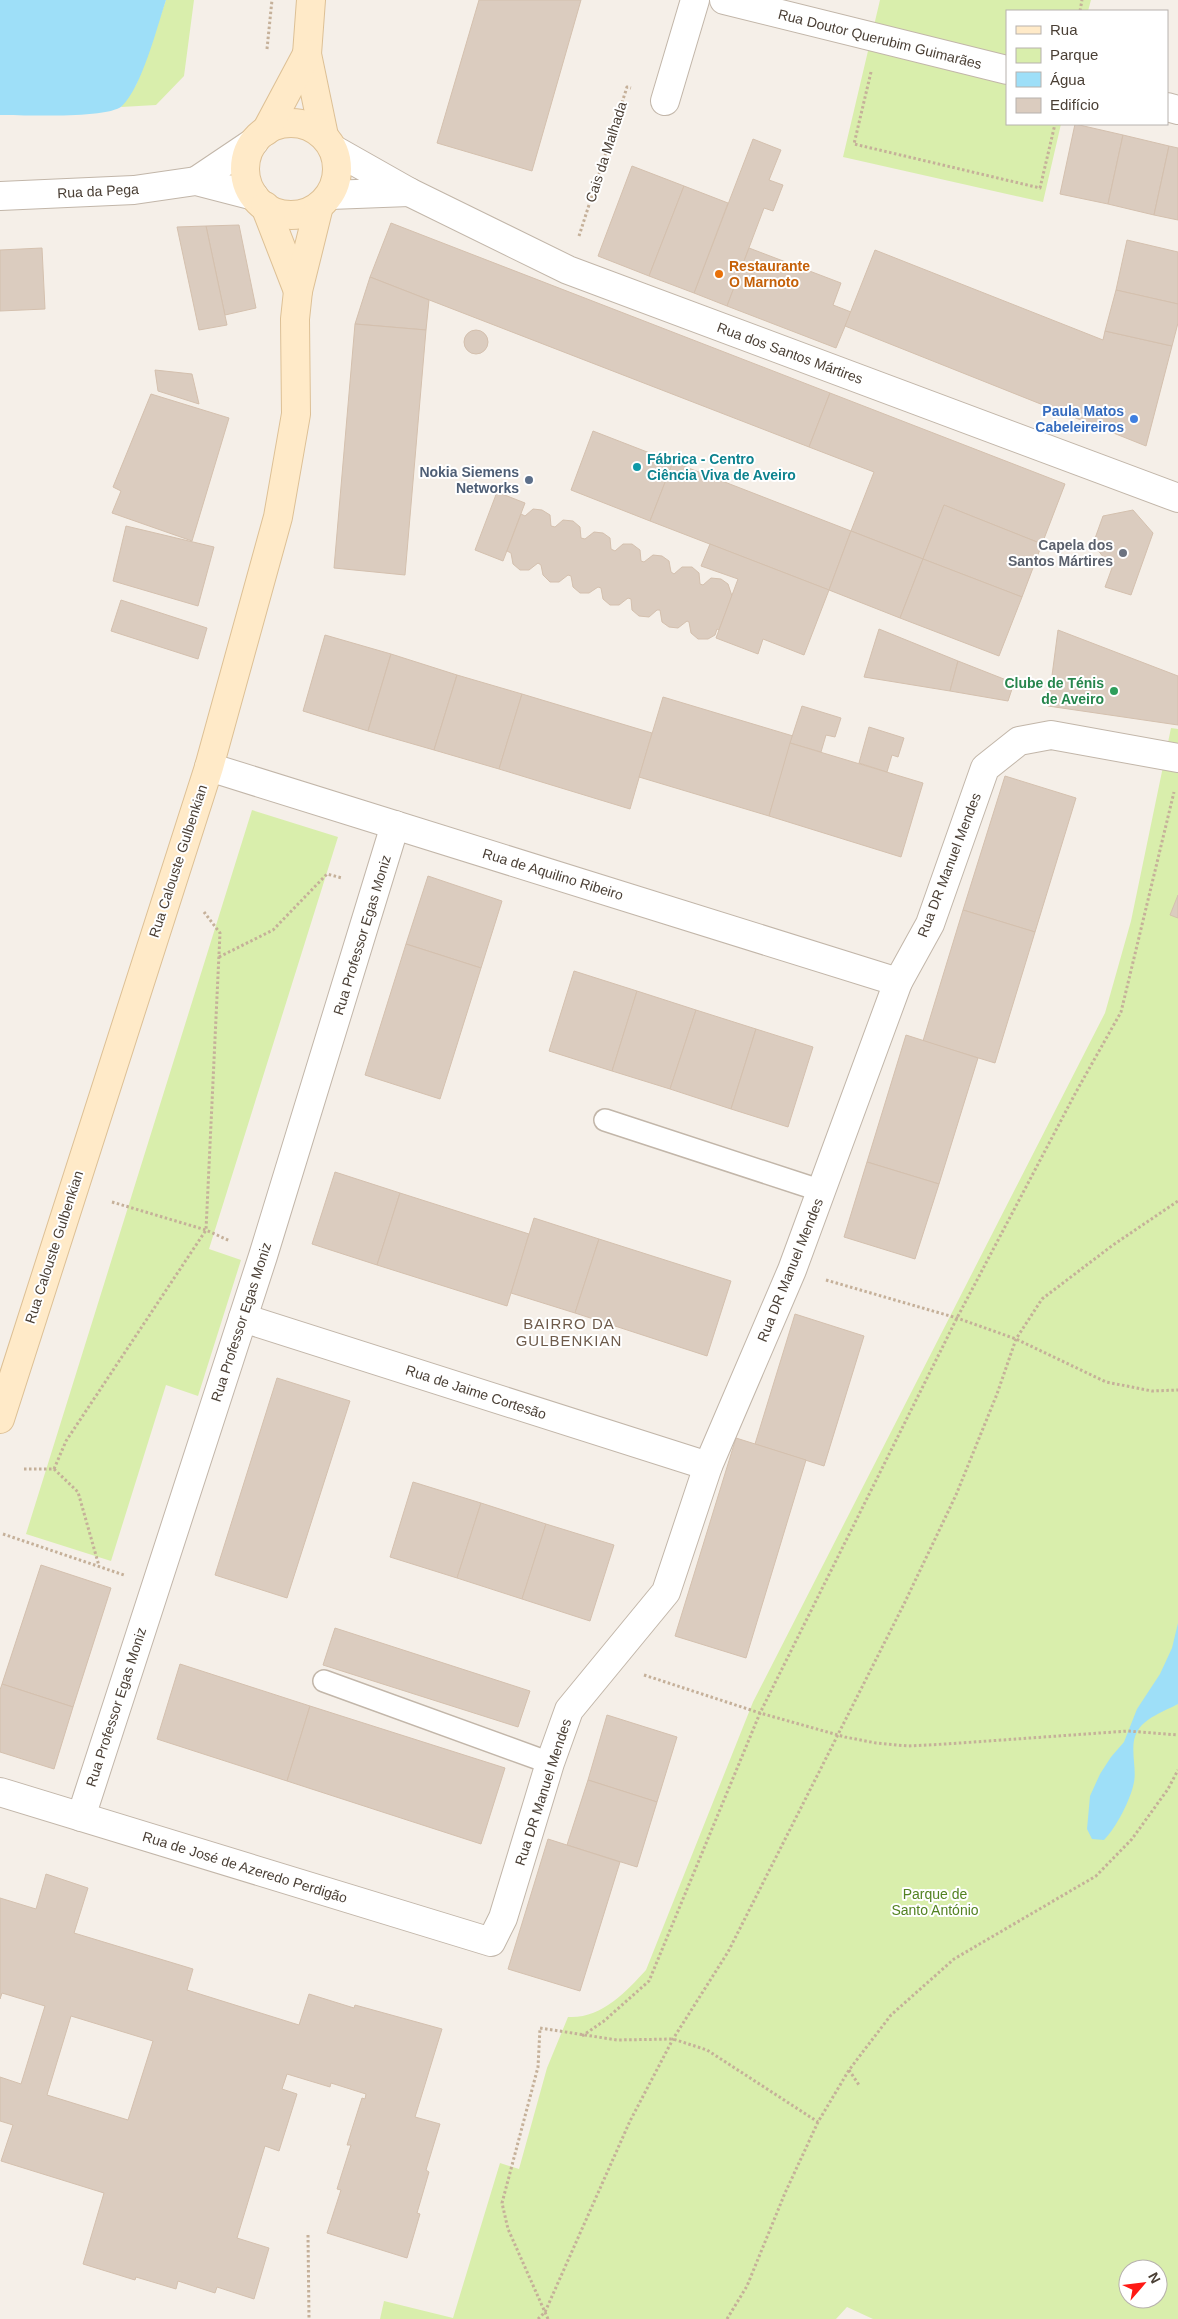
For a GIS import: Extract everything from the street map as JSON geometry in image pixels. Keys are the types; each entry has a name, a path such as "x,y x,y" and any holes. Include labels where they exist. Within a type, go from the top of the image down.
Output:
{"main road":[{"path":"307,54 247,155 245,169 247,183 259,201 278,213 292,215 306,213 324,201 336,180 337,164 328,143 307,54 311,0"},
{"path":"260,136 280,124 295,123 311,127 328,143"},
{"name":"Rua Calouste Gulbenkian","path":"259,201 298,291"},
{"name":"Rua Calouste Gulbenkian","path":"0,1419 209,767 280,508 296,414 295,319 298,291 324,201"}],"street":[{"path":"665,101 695,0"},
{"name":"Rua Doutor Querubim Guimarães","path":"724,0 878,40 1006,70"},
{"name":"Rua da Pega","path":"196,181 260,136"},
{"name":"Rua dos Santos Mártires","path":"328,143 409,192 568,270 1178,498"},
{"name":"Rua da Pega","path":"0,196 134,190 196,181 259,201"},
{"name":"Rua dos Santos Mártires","path":"324,201 409,192"},
{"name":"Rua DR Manuel Mendes","path":"491,1942 503,1918 550,1763 569,1710 666,1592 708,1466 792,1270 898,982 930,924 985,768 1019,741 1051,735 1178,758"},
{"name":"Rua de Aquilino Ribeiro","path":"209,767 898,982"},
{"name":"Rua Professor Egas Moniz","path":"81,1817 263,1256 395,825"},
{"name":"Rua de Jaime Cortesão","path":"243,1318 708,1466"},
{"name":"Rua de José de Azeredo Perdigão","path":"0,1792 491,1942"}],"lane":[{"path":"605,1120 822,1191"},
{"path":"324,1681 550,1763"}],"path":[{"path":"267,52 272,0"},
{"path":"878,40 854,144 1040,188 1055,125"},
{"name":"Cais da Malhada","path":"568,270 627,87 665,101"},
{"path":"582,2036 604,2021 650,1981 760,1713 957,1318 1076,1092 1121,1012 1173,795"},
{"path":"220,957 273,930 327,874 344,879"},
{"path":"54,1469 66,1441 206,1230 220,932 204,912"},
{"path":"538,2319 545,2312 630,2121 673,2039 728,1952 836,1735 904,1604 956,1495 997,1394 1016,1339 1042,1300 1113,1244 1178,1200"},
{"path":"112,1202 206,1230 263,1256"},
{"path":"792,1270 957,1318 1016,1339 1106,1382 1152,1391 1178,1390"},
{"path":"24,1469 54,1469 78,1492 99,1566"},
{"path":"3,1534 132,1578"},
{"path":"607,1663 760,1713 836,1735 876,1743 908,1746 1128,1731 1178,1735"},
{"path":"727,2319 748,2286 785,2193 818,2122 849,2070 891,2015 954,1959 1096,1876 1132,1838 1168,1789 1178,1770"},
{"path":"548,2319 508,2229 502,2203 538,2066 540,2028 617,2040 673,2039 707,2050 818,2122"},
{"path":"849,2070 859,2085"},
{"path":"308,2235 309,2319"}],"green space":[{"path":"166,0 194,0 184,76 156,105 121,107 136,85"},
{"path":"880,0 1091,0 1088,10 1006,10 1006,125 1061,125 1043,202 843,157"},
{"name":"Parque de Santo António","path":"1171,728 1178,729 1178,2319 873,2319 847,2307 836,2319 380,2319 384,2301 453,2318 500,2163 519,2169 547,2068 568,2017 591,2014 602,2009 621,1995 646,1970 753,1702 1105,1013 1131,921"},
{"path":"252,810 338,837 209,1249 241,1260 198,1396 166,1385 111,1561 26,1534"}],"water":[{"path":"0,0 166,0 142,71 136,85 122,106 100,113 45,116 0,115"},
{"path":"1178,1623 1178,1704 1161,1712 1140,1727 1135,1738 1133,1750 1134,1782 1126,1805 1118,1821 1104,1840 1092,1839 1087,1829 1090,1796 1100,1774 1124,1742 1137,1709 1160,1674 1172,1648"}],"building":[{"path":"479,0 581,0 532,171 437,143"},
{"path":"1075,125 1123,135 1108,204 1060,194"},
{"path":"1123,135 1169,146 1154,215 1108,204"},
{"path":"753,139 781,150 769,180 783,185 773,211 764,208 727,306 694,293"},
{"path":"1169,146 1178,148 1178,220 1154,215"},
{"path":"632,166 684,186 649,276 598,256"},
{"path":"684,186 728,203 694,293 649,276"},
{"path":"391,223 830,393 809,447 370,277"},
{"path":"239,225 256,308 225,315 206,226"},
{"path":"206,226 227,325 199,330 177,227"},
{"path":"1127,240 1178,252 1178,304 1116,290"},
{"path":"42,248 45,309 0,311 0,250"},
{"path":"749,248 841,283 833,305 851,312 836,348 727,306"},
{"path":"875,250 1103,340 1105,331 1172,346 1146,446 845,326"},
{"path":"370,277 429,300 426,330 355,324"},
{"path":"1116,290 1178,304 1178,323 1172,346 1105,331"},
{"path":"355,324 426,330 405,575 334,568"},
{"path":"476,330 484,334 488,342 484,350 476,354 468,350 464,342 468,334"},
{"path":"155,370 192,374 199,404 158,391"},
{"path":"830,393 1065,484 1042,544 944,505 923,559 851,531 874,472 809,447"},
{"path":"151,394 229,418 192,541 112,513 121,491 113,487"},
{"path":"593,431 673,462 650,521 571,490"},
{"path":"673,462 851,531 829,590 650,521"},
{"path":"497,492 525,503 503,561 475,550"},
{"path":"944,505 1042,544 1022,597 923,559"},
{"path":"533,509 542,510 550,515 551,526 555,527 563,520 573,521 580,527 581,538 585,539 594,532 603,533 610,538 611,549 615,551 623,544 632,544 640,550 641,561 644,562 653,555 662,556 669,561 671,572 674,574 682,567 692,567 699,573 700,584 703,585 711,578 721,579 728,584 732,596 719,630 717,629 715,635 708,639 698,639 691,633 689,622 687,621 678,628 669,627 662,622 660,610 657,610 649,617 639,616 632,610 631,599 628,598 619,605 610,605 603,599 601,588 598,587 589,593 580,593 573,587 571,576 568,575 559,582 550,582 543,575 541,565 538,563 529,570 520,570 513,564 511,553 507,551 521,514 525,516"},
{"name":"Capela dos Santos Mártires","path":"1133,510 1153,533 1131,595 1105,587 1112,568 1093,544 1103,516"},
{"path":"126,526 214,547 198,606 113,581"},
{"path":"851,531 923,559 900,618 829,590"},
{"path":"710,544 829,590 804,655 763,639 758,654 716,638 738,579 701,566"},
{"path":"923,559 1022,597 999,656 900,618"},
{"path":"121,600 207,628 198,659 111,631"},
{"path":"879,629 958,661 950,691 864,677"},
{"name":"Clube de Ténis de Aveiro","path":"1058,630 1178,676 1178,725 1048,706"},
{"path":"325,635 391,654 368,731 303,711"},
{"path":"391,654 457,675 434,750 368,731"},
{"path":"958,661 1014,683 1008,701 950,691"},
{"path":"457,675 522,694 499,769 434,750"},
{"path":"522,694 652,733 630,809 499,769"},
{"path":"663,697 793,736 769,816 639,777"},
{"path":"802,706 841,718 835,737 826,735 821,752 790,743"},
{"path":"869,727 904,738 898,757 892,755 887,772 859,763"},
{"path":"790,743 923,783 901,857 769,816"},
{"path":"1005,776 1076,798 1035,932 963,910"},
{"path":"428,876 502,901 481,968 406,944"},
{"path":"1178,895 1178,918 1170,915"},
{"path":"963,910 1035,932 995,1063 923,1041"},
{"path":"406,944 481,968 440,1099 365,1075"},
{"path":"574,971 637,991 612,1071 549,1051"},
{"path":"637,991 696,1010 670,1089 612,1071"},
{"path":"696,1010 756,1029 731,1109 670,1089"},
{"path":"756,1029 813,1047 788,1127 731,1109"},
{"path":"906,1035 978,1058 939,1184 867,1162"},
{"path":"867,1162 939,1184 915,1259 844,1237"},
{"path":"335,1172 400,1193 377,1265 312,1244"},
{"path":"400,1193 529,1234 507,1306 377,1265"},
{"path":"534,1218 599,1239 575,1313 511,1293"},
{"path":"599,1239 731,1281 707,1356 575,1313"},
{"path":"795,1314 864,1336 824,1466 755,1444"},
{"path":"277,1378 350,1401 287,1598 215,1575"},
{"path":"736,1438 806,1460 746,1658 675,1636"},
{"path":"413,1482 481,1503 457,1578 390,1557"},
{"path":"481,1503 546,1524 522,1599 457,1578"},
{"path":"546,1524 614,1545 590,1621 522,1599"},
{"path":"41,1565 111,1588 73,1707 2,1684"},
{"path":"335,1628 530,1691 518,1727 323,1665"},
{"path":"180,1664 310,1706 287,1781 157,1739"},
{"path":"2,1684 73,1707 54,1769 0,1752 0,1690"},
{"path":"310,1706 505,1768 481,1844 287,1781"},
{"path":"607,1715 677,1737 657,1802 588,1780"},
{"path":"588,1780 657,1802 637,1867 567,1845"},
{"path":"548,1839 620,1862 580,1991 508,1969"},
{"path":"46,1874 88,1888 74,1933 193,1969 187,1990 299,2025 309,1994 354,2008 355,2005 442,2029 415,2117 440,2124 426,2170 429,2172 417,2213 420,2214 407,2258 327,2233 341,2190 337,2189 351,2145 347,2145 362,2098 365,2099 366,2094 331,2083 330,2087 287,2074 282,2089 297,2094 279,2151 265,2146 237,2238 269,2248 254,2299 217,2287 215,2293 178,2281 176,2289 136,2277 135,2280 83,2264 104,2193 1,2161 13,2125 0,2121 0,2077 21,2084 45,2006 2,1993 0,1999 0,1898 36,1909","holes":["71,2016 153,2041 128,2120 47,2095"]}],"place":[{"name":"Restaurante O Marnoto","path":"719,274"},
{"name":"Paula Matos Cabeleireiros","path":"1134,419"},
{"name":"Fábrica - Centro Ciência Viva de Aveiro","path":"637,467"},
{"name":"Nokia Siemens Networks","path":"529,480"},
{"name":"Capela dos Santos Mártires","path":"1123,553"},
{"name":"Clube de Ténis de Aveiro","path":"1114,691"}],"district":[{"name":"BAIRRO DA GULBENKIAN","path":"569,1332"}]}
